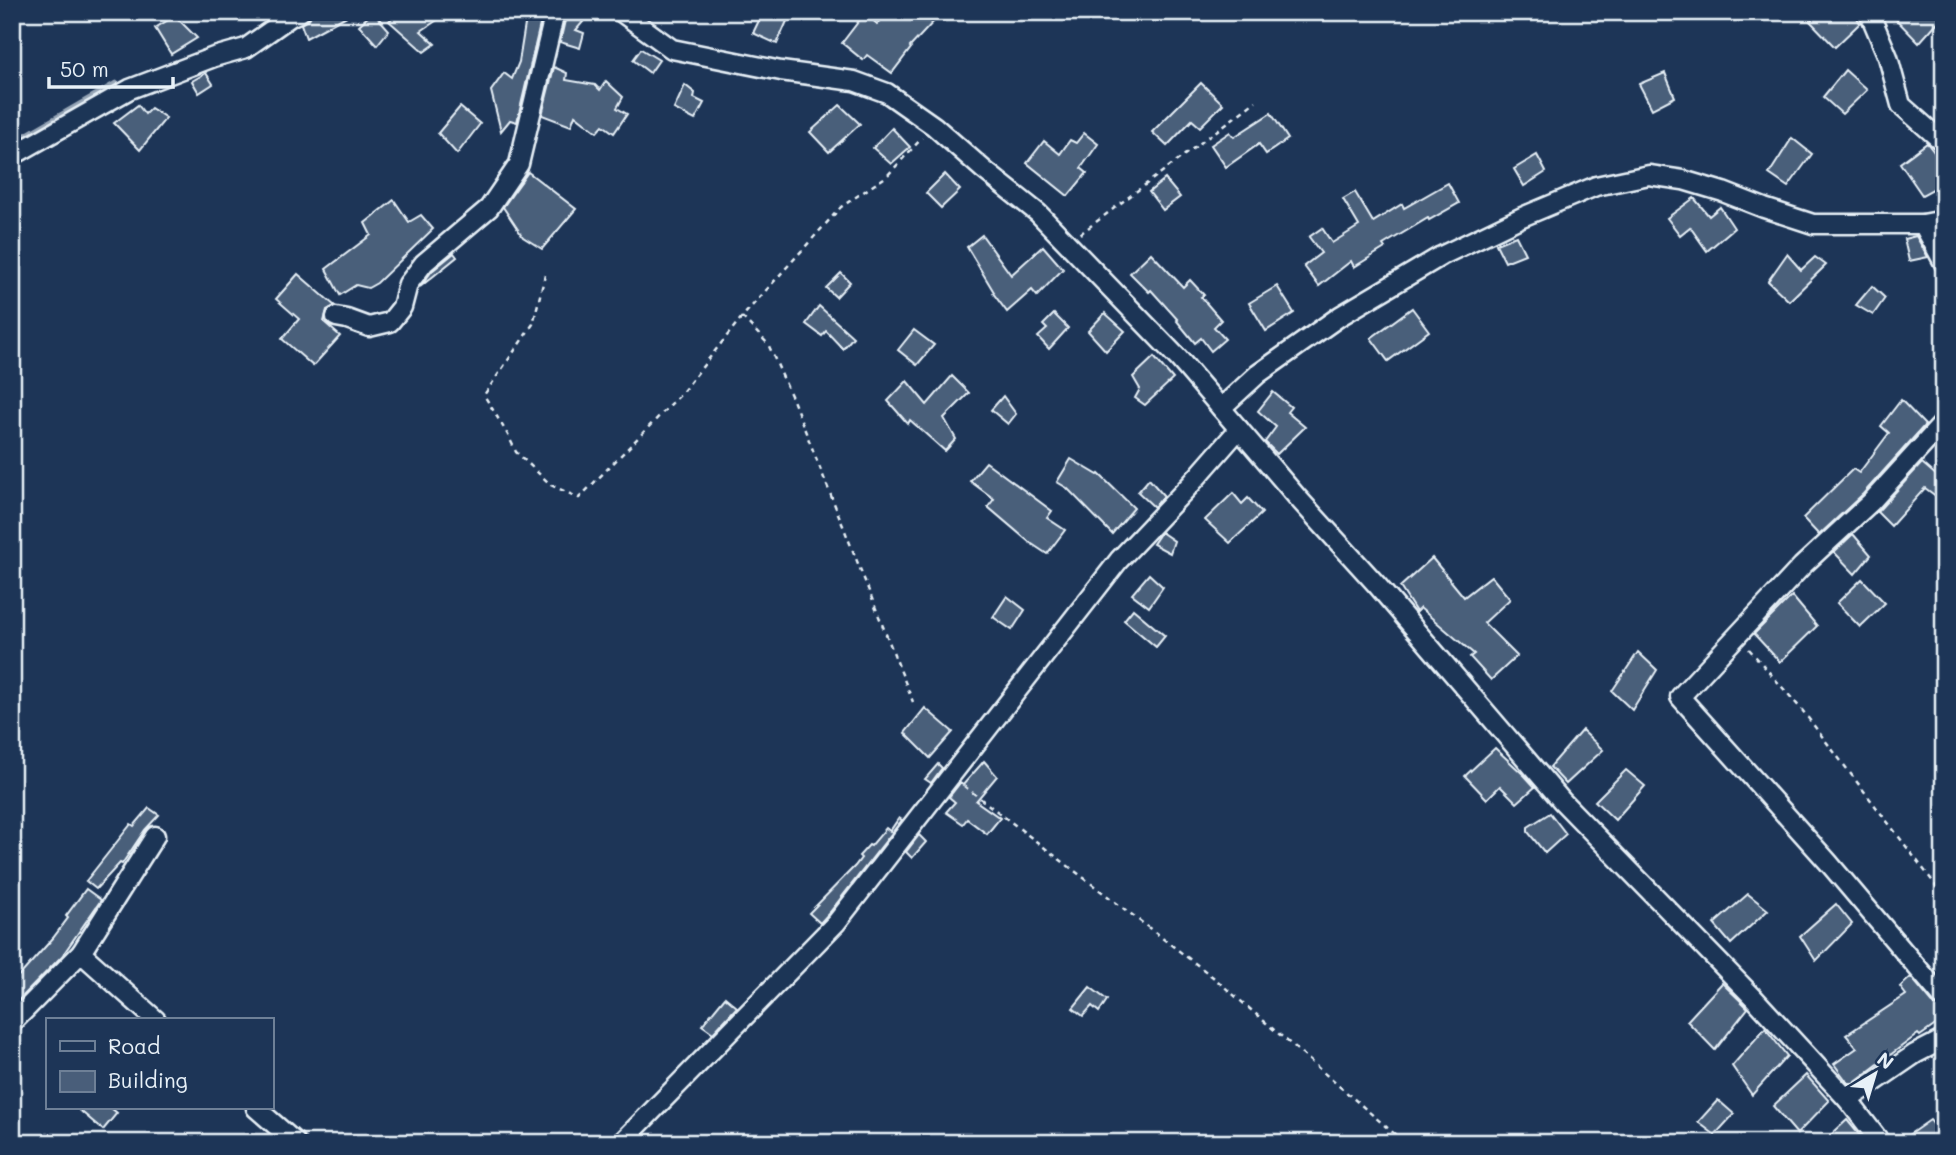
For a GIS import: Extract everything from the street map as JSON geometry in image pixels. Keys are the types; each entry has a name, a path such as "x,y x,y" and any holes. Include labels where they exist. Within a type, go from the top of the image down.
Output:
{"street":[{"path":"12,156 130,89 214,57 246,48 300,12"},
{"path":"336,317 369,327 390,322 402,307 408,284 424,263 489,208 519,164 555,12"},
{"path":"621,12 672,49 781,71 854,80 887,93 934,126 1038,214 1179,359 1563,801 1753,997 1848,1100 1881,1143"},
{"path":"1869,12 1888,57 1901,105 1944,143"},
{"path":"1221,408 1258,374 1340,316 1441,256 1522,217 1596,186 1649,175 1683,180 1813,224 1923,224 1944,220"},
{"path":"1923,224 1944,263"},
{"path":"1944,422 1871,502 1802,566 1680,697 1828,862 1944,999"},
{"path":"621,1143 836,923 1119,559 1239,429"},
{"path":"12,1023 81,953 155,836"},
{"path":"81,953 154,1018"},
{"path":"1848,1100 1914,1054 1944,1039"},
{"path":"258,1110 296,1143"}],"path":[{"path":"1066,244 1256,100"},
{"path":"545,275 533,324 484,395 516,453 551,485 579,498 680,396 742,317 841,207 887,176 934,126"},
{"path":"742,317 768,344 793,400 913,702"},
{"path":"1736,635 1802,710 1944,897"},
{"path":"951,776 1213,977 1405,1143"}],"building":[{"path":"318,12 354,12 306,38 301,24"},
{"path":"373,12 389,30 377,45 359,25"},
{"path":"398,12 449,12 421,31 435,44 424,52 389,21"},
{"path":"527,12 543,12 517,122 510,120 501,131 491,91 504,73 512,79 519,62"},
{"path":"569,12 583,22 576,30 584,33 580,48 560,42"},
{"path":"763,12 791,12 777,44 753,33"},
{"path":"886,12 929,12 937,18 910,47 892,73 867,55 863,60 842,43 865,13 877,24"},
{"path":"1820,12 1854,12 1860,23 1835,47 1810,21"},
{"path":"1889,12 1944,12 1944,15 1919,43"},
{"path":"175,16 197,38 171,54 155,28"},
{"path":"641,49 659,60 650,73 633,60"},
{"path":"554,67 567,73 566,80 595,85 600,90 606,81 623,97 617,108 627,114 614,133 603,125 597,132 575,115 571,126 542,115"},
{"path":"1845,70 1867,90 1842,114 1823,97"},
{"path":"206,73 213,84 199,93 192,81"},
{"path":"1665,73 1675,97 1652,109 1639,84"},
{"path":"1201,83 1223,104 1200,127 1192,120 1167,146 1152,132"},
{"path":"685,85 695,93 694,98 704,103 695,120 674,109"},
{"path":"138,105 145,114 151,108 166,118 140,150 114,123"},
{"path":"840,105 860,124 829,152 810,132"},
{"path":"460,107 480,124 457,154 438,133"},
{"path":"1271,113 1288,139 1266,154 1259,144 1226,167 1211,145 1230,132 1234,137"},
{"path":"892,128 910,147 891,164 873,148"},
{"path":"1084,133 1098,144 1081,168 1087,173 1068,196 1027,163 1044,141 1060,154 1070,140 1076,143"},
{"path":"1792,138 1812,154 1788,187 1769,174"},
{"path":"1927,143 1944,165 1944,183 1922,195 1900,163"},
{"path":"1537,155 1546,172 1524,186 1514,169"},
{"path":"528,172 576,209 542,249 523,237 503,207"},
{"path":"945,174 960,190 941,208 926,193"},
{"path":"1165,179 1180,197 1163,210 1149,192"},
{"path":"1448,183 1459,203 1383,245 1385,248 1354,267 1351,261 1319,286 1304,266 1321,253 1309,237 1322,228 1332,243 1359,226 1343,199 1355,192 1373,222 1402,204 1404,208"},
{"path":"1694,198 1709,216 1720,207 1734,228 1707,251 1690,227 1680,235 1667,218"},
{"path":"394,200 409,222 421,215 433,229 377,283 368,288 356,285 340,295 326,269 371,235 365,223"},
{"path":"982,235 1011,275 1043,246 1063,269 1037,296 1032,290 1007,312 967,247"},
{"path":"1516,236 1525,254 1505,262 1496,244"},
{"path":"1916,236 1928,257 1909,261 1904,239"},
{"path":"454,253 457,257 420,287 432,271"},
{"path":"1151,253 1183,287 1190,280 1221,320 1214,327 1225,339 1211,351 1201,338 1195,343 1151,290 1149,292 1130,273"},
{"path":"1787,254 1801,270 1815,257 1826,265 1789,301 1768,281"},
{"path":"841,273 850,282 836,297 826,288"},
{"path":"298,274 335,306 327,310 324,322 340,336 313,366 282,339 299,319 276,299"},
{"path":"1277,286 1294,313 1266,331 1249,303"},
{"path":"1872,286 1885,298 1873,315 1856,305"},
{"path":"819,306 853,337 843,349 826,331 822,336 806,324"},
{"path":"1412,308 1429,331 1388,361 1371,338"},
{"path":"1105,313 1125,331 1106,351 1088,331"},
{"path":"1054,314 1068,328 1049,349 1038,337 1047,329 1043,325"},
{"path":"914,330 934,345 917,365 898,350"},
{"path":"1154,357 1173,379 1145,405 1135,398 1140,389 1133,377"},
{"path":"952,376 969,393 944,418 956,439 945,451 910,420 908,424 888,401 907,381 927,405"},
{"path":"1273,392 1291,407 1287,412 1305,427 1277,454 1265,442 1276,427 1258,411"},
{"path":"1003,396 1016,414 1008,424 991,410"},
{"path":"1901,400 1925,425 1863,494 1819,535 1803,518 1853,469 1859,473 1889,433 1881,426"},
{"path":"1071,459 1099,474 1134,508 1112,534 1067,488 1057,482"},
{"path":"986,462 1052,511 1047,518 1065,530 1047,554 988,507 994,499 970,481"},
{"path":"1922,463 1944,482 1944,502 1925,488 1891,526 1877,512"},
{"path":"1149,479 1164,496 1154,507 1138,492"},
{"path":"1233,493 1242,504 1248,498 1262,513 1230,543 1205,520"},
{"path":"1161,532 1174,541 1170,553 1153,544"},
{"path":"1853,534 1871,555 1855,574 1834,552"},
{"path":"1432,558 1464,597 1491,576 1510,599 1484,623 1517,656 1491,680 1470,657 1474,654 1420,608 1416,612 1400,587"},
{"path":"1149,574 1163,587 1149,607 1132,594"},
{"path":"1862,579 1885,603 1860,627 1837,603"},
{"path":"1007,596 1025,610 1012,630 993,617"},
{"path":"1792,596 1817,626 1780,662 1754,634"},
{"path":"1133,609 1165,636 1156,647 1124,620"},
{"path":"1638,652 1657,670 1632,710 1612,691"},
{"path":"925,708 953,732 930,758 905,733"},
{"path":"1582,730 1603,750 1566,784 1550,767"},
{"path":"1495,748 1535,787 1517,803 1500,786 1487,799 1465,776"},
{"path":"984,761 997,776 976,801 1000,818 987,834 967,819 963,824 946,812 955,802 949,797"},
{"path":"938,764 942,768 931,783 925,779"},
{"path":"1626,770 1645,786 1615,820 1595,801"},
{"path":"149,808 159,815 145,830 122,864 120,863 96,889 86,881 131,824 134,826"},
{"path":"1550,813 1566,834 1545,853 1528,832 1528,827"},
{"path":"899,818 902,820 820,923 809,913 855,866 861,858 859,856 869,845 871,846 886,828 890,831"},
{"path":"919,835 926,842 912,858 906,852"},
{"path":"86,889 101,900 62,956 19,1000 12,994 12,981 53,938"},
{"path":"1748,894 1768,910 1731,944 1714,924"},
{"path":"1836,904 1852,924 1816,961 1800,936"},
{"path":"1911,977 1935,1006 1944,1010 1944,1019 1920,1036 1918,1034 1853,1083 1848,1083 1834,1064 1857,1048 1846,1035 1906,995 1900,987"},
{"path":"1722,983 1748,1008 1715,1050 1687,1021"},
{"path":"1090,987 1107,1000 1099,1012 1092,1006 1083,1016 1073,1008"},
{"path":"725,997 737,1007 713,1033 702,1025"},
{"path":"1765,1028 1787,1056 1752,1095 1732,1066"},
{"path":"1806,1075 1829,1101 1797,1134 1773,1106"},
{"path":"1718,1100 1734,1114 1715,1135 1698,1122"},
{"path":"79,1110 113,1110 117,1113 103,1130"},
{"path":"1847,1120 1866,1143 1822,1143"},
{"path":"1930,1120 1941,1134 1929,1143 1897,1143"}],"waterway":[{"path":"12,143 116,83"}]}
